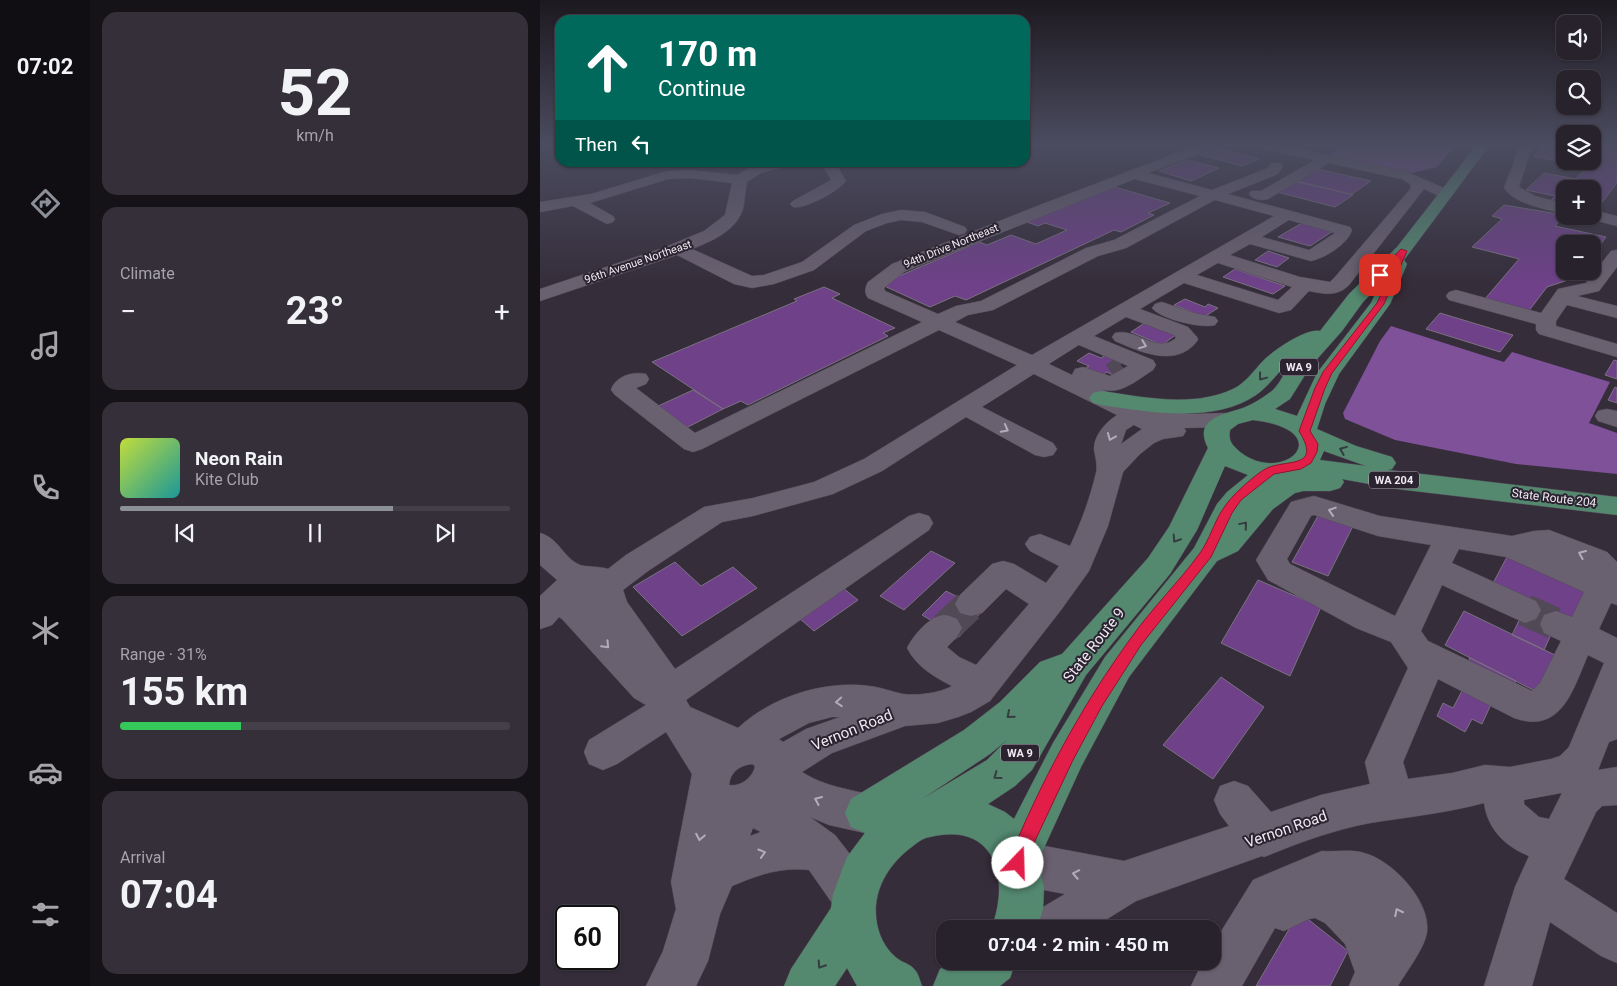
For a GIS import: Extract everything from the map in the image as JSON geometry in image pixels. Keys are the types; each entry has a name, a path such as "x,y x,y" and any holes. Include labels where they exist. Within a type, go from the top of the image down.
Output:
{"main road":[{"name":"WA 9","path":"1253,413 1282,394 1301,364 1343,317 1356,298 1403,251 1446,194"},
{"name":"WA 9","path":"1306,433 1316,396 1328,372 1380,304 1403,251"},
{"path":"1115,377 1156,405 1185,406 1212,403 1239,395 1257,384 1276,361 1299,348 1343,317"},
{"path":"1253,413 1282,418 1306,433 1312,444 1312,452 1307,460 1298,466 1270,471 1246,467 1226,456 1221,438 1234,416 1253,413"},
{"name":"State Route 204","path":"1306,433 1378,462 1430,473 1492,490"},
{"name":"State Route 9","path":"854,906 862,874 875,853 891,836 924,819 1010,766 1018,757 1074,665 1159,566 1182,530 1221,438"},
{"name":"State Route 204","path":"1298,466 1330,469 1397,480 1617,506"},
{"path":"1018,861 1067,754 1117,667 1206,554 1227,511 1237,498 1270,471"},
{"path":"1206,554 1228,544 1263,502 1285,487 1302,482 1347,482 1436,492 1492,490"},
{"path":"865,813 977,742 1013,713 1052,672 1074,665"},
{"path":"924,819 963,815 986,823 1004,838 1018,861 1023,888 1020,915 1017,920"},
{"path":"808,986 854,906"},
{"path":"854,906 859,945 874,970 898,986"}],"street":[{"path":"540,207 593,198 612,192"},
{"name":"96th Avenue Northeast","path":"540,295 678,249 713,232 729,220 736,208 737,192"},
{"path":"798,204 821,192"},
{"name":"94th Drive Northeast","path":"939,321 875,294 876,286 898,268 1089,192"},
{"path":"1199,192 1344,230 1342,236 1311,256 1244,240"},
{"path":"638,379 624,385 623,390 693,444 939,321 963,310 986,306 1092,252 1120,244 1222,192"},
{"path":"1248,192 1263,196 1269,192"},
{"path":"1216,256 1305,284 1321,288 1335,288 1415,192"},
{"path":"1442,192 1446,194"},
{"path":"1516,192 1556,207"},
{"path":"575,201 607,219"},
{"path":"678,249 740,280 752,282 767,280 805,269 860,228 882,219 901,215 925,216 959,230"},
{"path":"570,595 642,546 692,526 714,514 753,507 823,488 873,465 1058,349 1173,285 1216,256 1287,215"},
{"path":"1601,215 1614,216"},
{"path":"1216,256 1280,271 1290,272 1305,265 1300,259 1244,240"},
{"path":"1617,255 1593,296 1585,321 1617,333"},
{"path":"1216,256 1290,287 1290,290 1277,300 1264,304"},
{"path":"1173,285 1273,307 1284,306 1305,284"},
{"path":"1542,328 1562,298 1617,294"},
{"path":"1456,296 1542,328 1617,351"},
{"path":"1593,296 1617,312"},
{"path":"1134,305 1208,321"},
{"path":"1098,327 1147,347 1162,351 1174,349 1187,340 1187,337 1180,331 1134,305"},
{"path":"939,321 1033,365 1115,377"},
{"path":"1077,338 1115,377 1134,414 1161,431"},
{"path":"1058,349 1072,369 1115,377"},
{"path":"966,408 1044,449"},
{"path":"1134,414 1190,421 1221,438"},
{"name":"Vernon Road","path":"742,776 819,741 904,710 938,707 958,701 977,690 1050,601 1078,563 1094,526 1110,470 1107,447 1110,437 1116,426 1134,414"},
{"name":"Vernon Road","path":"1110,470 1140,438 1161,431 1185,432 1221,438"},
{"path":"1314,505 1378,526 1450,537 1512,547 1534,541 1549,540 1596,560 1609,573 1610,590 1567,630 1553,694 1539,707 1527,707 1342,604 1279,572 1271,560 1301,509 1314,505"},
{"path":"603,752 672,707 919,523"},
{"path":"1409,642 1450,537"},
{"path":"540,543 556,564 573,576 570,595"},
{"path":"1040,544 1078,563"},
{"path":"1436,569 1525,610"},
{"path":"970,604 1003,572 1050,601"},
{"path":"570,595 612,607 628,627 662,678 672,707 742,776 781,821 820,850 854,906"},
{"path":"944,628 924,648 947,667 982,685"},
{"path":"1567,630 1617,653"},
{"path":"1394,801 1384,762 1425,668 1409,642"},
{"path":"1617,672 1608,725 1590,737 1585,759 1573,770 1560,775 1511,807 1537,887 1617,940"},
{"path":"742,776 798,792 828,805 865,813 924,819"},
{"path":"670,986 684,961 708,891 742,776"},
{"path":"1508,986 1537,887 1560,839 1568,831 1577,804 1587,794 1597,788 1617,786"},
{"name":"Vernon Road","path":"1064,920 1124,883 1321,815 1370,804 1452,792 1511,807 1532,836 1544,840 1560,839"},
{"path":"1234,800 1264,836"},
{"path":"708,891 750,856 778,848 796,847 820,850"},
{"name":"Vernon Road","path":"1018,861 1124,883"},
{"path":"1215,986 1269,896 1322,874 1363,874 1384,889 1402,915 1404,932 1376,979"},
{"path":"1219,986 1245,973 1284,910 1302,897 1309,896 1317,896 1341,906 1363,930 1376,979"}],"shaded area":[{"path":"1391,326 1504,362 1512,352 1610,382 1589,423 1617,433 1617,474 1516,464 1395,440 1345,419 1343,413 1380,341"}],"building":[{"path":"1097,192 1132,192 1170,203 1148,213 1154,215 1121,232 1114,230 966,300 955,296 930,307 880,284 979,242 987,245 1011,235 1036,244 1067,230 1045,223 1038,226 1027,222"},
{"path":"1277,192 1341,192 1353,195 1335,207"},
{"path":"1536,192 1556,192 1556,205 1548,204 1555,196"},
{"path":"1601,192 1610,192 1601,204"},
{"path":"1504,205 1556,214 1555,226 1597,235 1556,235 1556,280 1568,280 1547,287 1528,312 1484,300 1519,259 1472,247 1502,219 1492,216"},
{"path":"1302,223 1333,231 1310,246 1278,237"},
{"path":"1601,236 1606,237 1601,244"},
{"path":"1268,251 1289,258 1277,267 1255,260"},
{"path":"1235,269 1285,286 1273,294 1223,277"},
{"path":"824,287 840,294 832,298 895,328 883,333 888,336 748,405 741,401 723,409 652,362 797,301 794,299"},
{"path":"1185,299 1205,307 1208,304 1218,308 1204,317 1174,305"},
{"path":"1440,313 1513,335 1500,352 1426,329"},
{"path":"1146,322 1177,334 1162,345 1131,332"},
{"path":"1089,353 1101,358 1106,355 1123,361 1117,366 1125,369 1115,376 1107,372 1099,377 1082,370 1089,366 1077,361"},
{"path":"1614,360 1617,361 1617,379 1605,375"},
{"path":"1615,387 1617,388 1617,403 1608,400"},
{"path":"693,390 723,409 686,428 656,407"},
{"path":"1319,514 1353,526 1328,576 1292,562"},
{"path":"931,551 955,563 904,610 880,596"},
{"path":"1508,555 1586,589 1571,623 1559,617 1544,650 1512,635 1528,602 1492,585"},
{"path":"675,562 701,586 733,567 757,588 682,636 633,587"},
{"path":"1258,580 1321,607 1290,676 1221,643"},
{"path":"843,588 858,600 814,631 799,618"},
{"path":"946,591 983,610 959,637 922,615"},
{"path":"1464,611 1557,656 1541,694 1445,645"},
{"path":"1470,658 1516,681 1509,697 1462,672"},
{"path":"1221,677 1264,707 1213,779 1163,745"},
{"path":"1465,685 1493,700 1482,724 1472,719 1465,732 1437,716 1443,703 1453,708"},
{"path":"1299,912 1348,951 1330,986 1256,986"}],"tunnel":[{"path":"1113,375 1123,368"},
{"path":"945,628 971,604"},
{"path":"1525,610 1556,624"}],"route":[{"path":"1018,863 1017,860 1067,754 1117,667 1206,554 1227,511 1237,498 1270,471 1285,470 1298,466 1307,460 1312,452 1312,444 1304,431 1320,388 1328,372 1380,304 1403,251 1380,275"}]}
